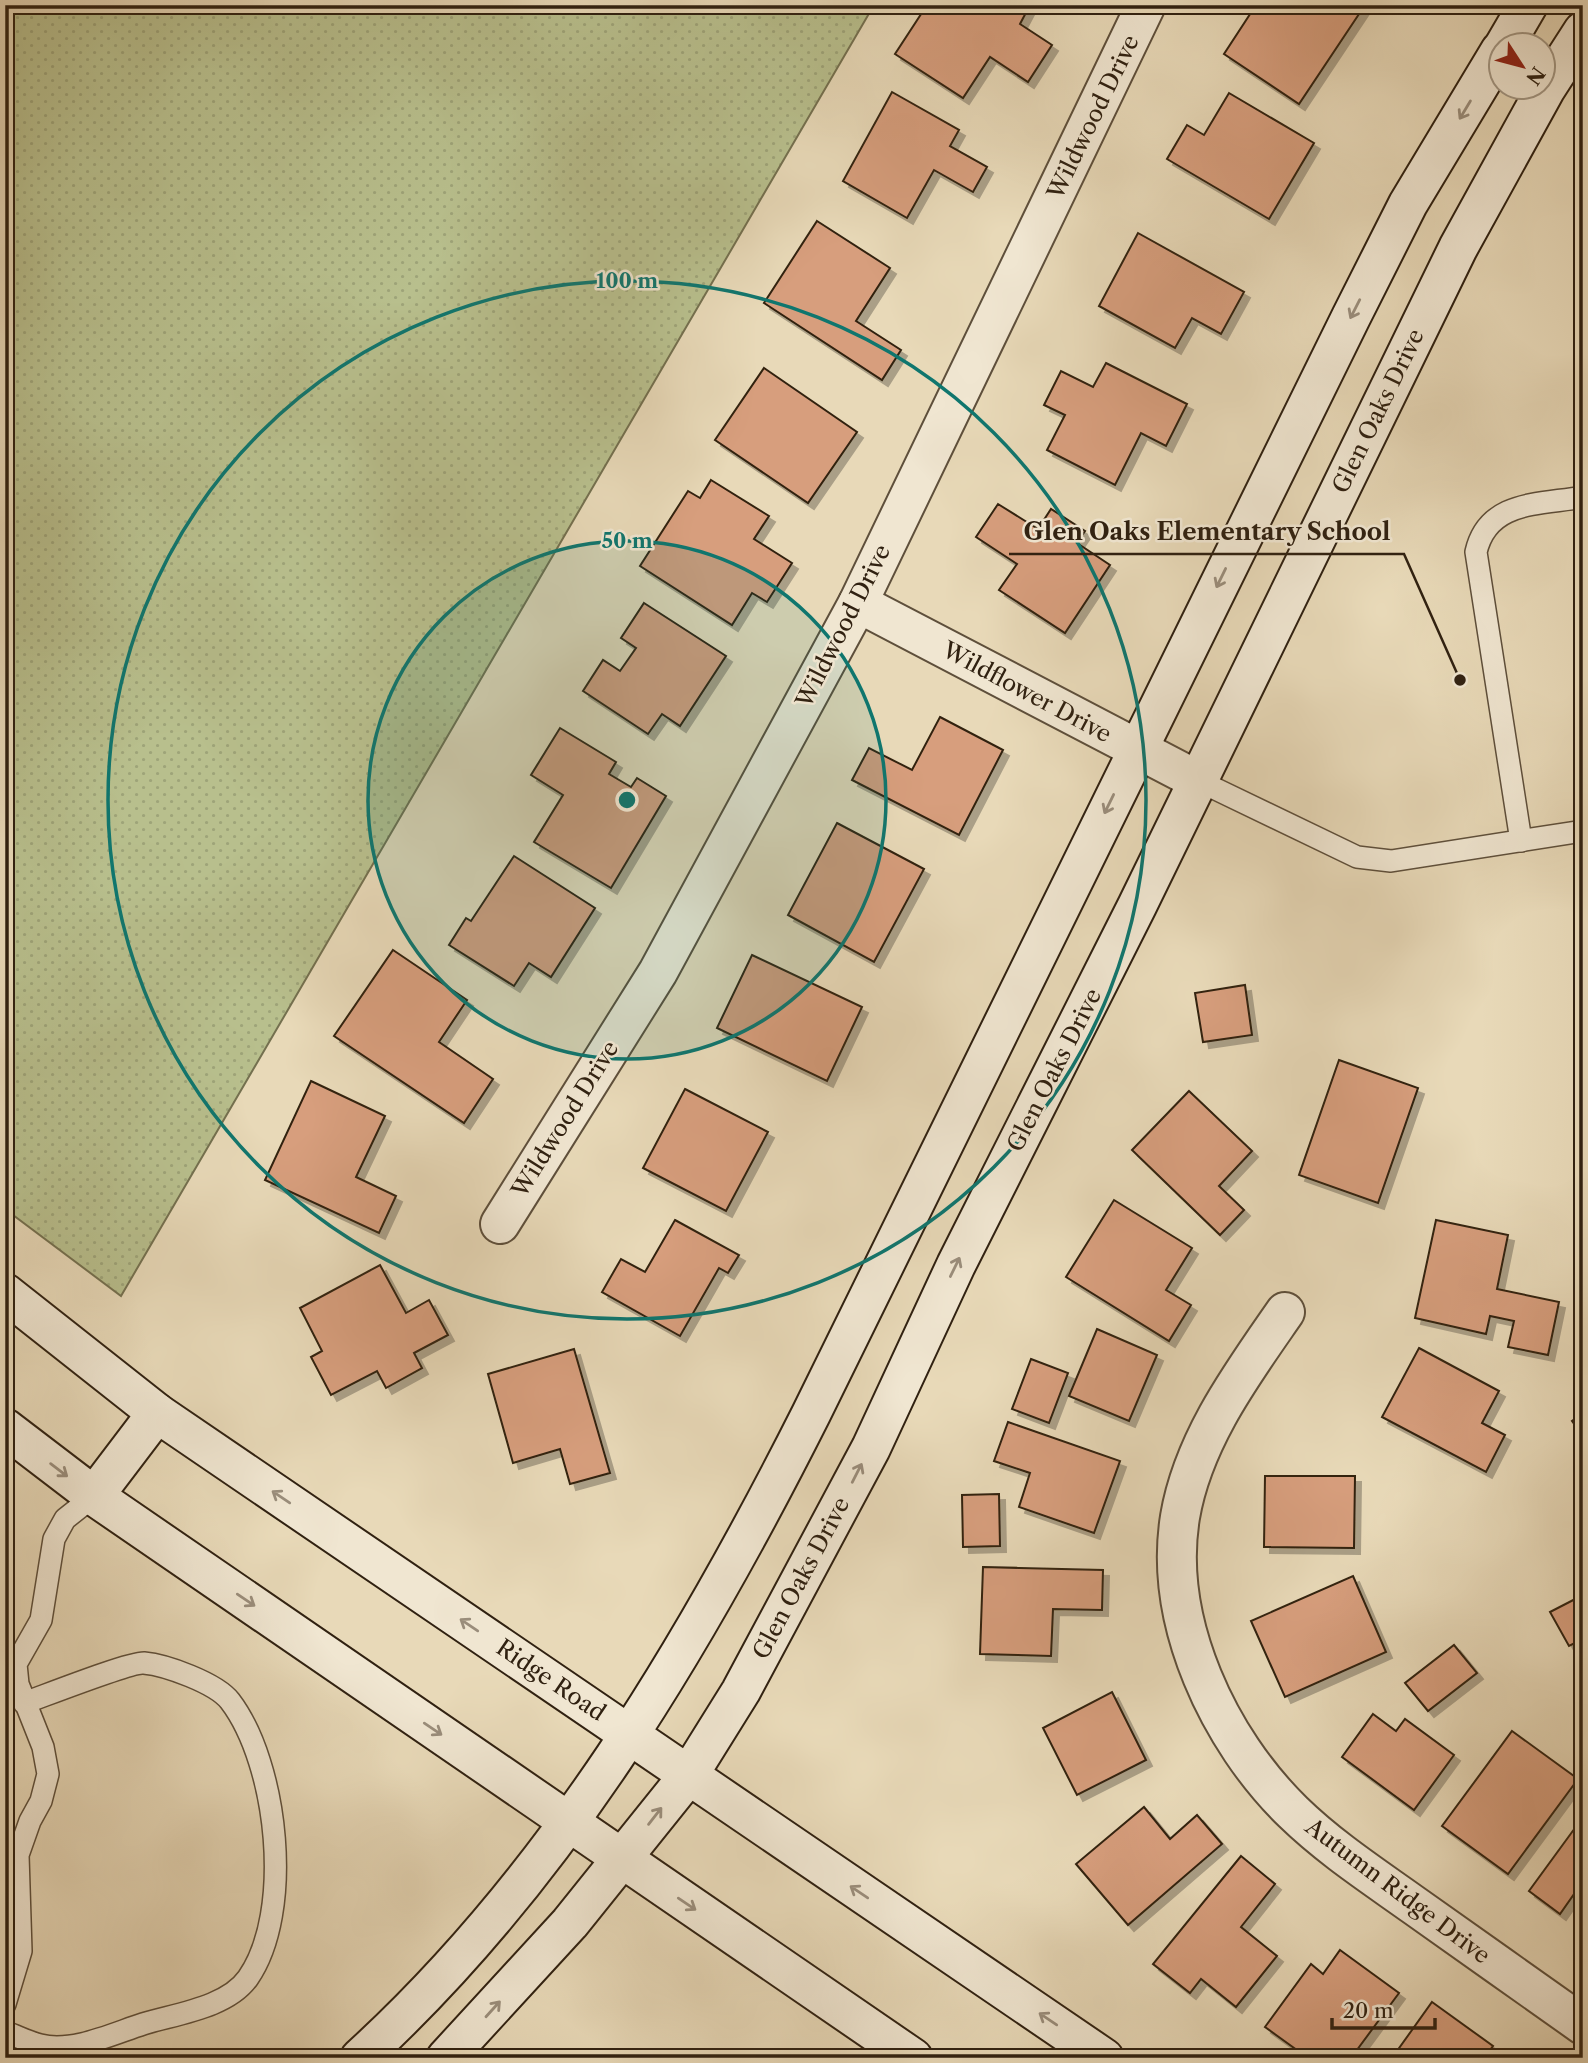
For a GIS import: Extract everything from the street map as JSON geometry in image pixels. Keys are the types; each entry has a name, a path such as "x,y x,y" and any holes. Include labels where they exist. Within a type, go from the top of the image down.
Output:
{"street":[{"name":"Wildwood Drive","path":"500,1224 658,972 858,603 1146,5"},
{"path":"1512,32 1528,5"},
{"name":"Glen Oaks Drive","path":"446,2058 570,1923 688,1776 747,1679 864,1460 956,1265 1458,248 1545,90 1583,31"},
{"path":"360,2058 480,1933 571,1823 630,1734 758,1520 1408,204 1486,74"},
{"name":"Wildflower Drive","path":"858,603 1197,780"},
{"name":"Ridge Road","path":"5,1293 157,1413 1104,2058"},
{"name":"Autumn Ridge Drive","path":"1285,1312 1238,1380 1203,1444 1181,1516 1177,1568 1181,1606 1188,1641 1200,1670 1235,1738 1257,1772 1293,1812 1347,1858 1583,2025"},
{"path":"94,1496 157,1413"},
{"path":"5,1428 94,1496 913,2058"}],"lane":[{"path":"1521,841 1476,552 1485,528 1501,512 1583,497"},
{"path":"1197,780 1357,857 1391,861 1583,831"},
{"path":"5,2004 22,1951 12,1885 18,1855 30,1821 41,1801 48,1774 43,1747 24,1703 16,1664 41,1620 54,1539 65,1519 94,1496"},
{"path":"5,2032 42,2045 81,2044 222,1999 247,1980 265,1943 274,1888 275,1821 260,1758 229,1700 183,1671 141,1662 24,1703"}],"green space":[{"path":"5,5 874,5 121,1296 5,1209"}],"building":[{"path":"927,5 1030,5 1020,24 1052,45 1028,82 990,57 963,98 895,54"},
{"path":"1256,5 1365,5 1299,104 1224,54"},
{"path":"892,92 959,130 950,146 987,167 973,192 934,170 907,218 843,181"},
{"path":"1229,93 1314,143 1269,219 1167,159 1187,125 1204,135"},
{"path":"817,221 890,268 856,321 901,350 882,380 764,303"},
{"path":"1138,233 1244,292 1221,334 1192,318 1175,348 1099,306"},
{"path":"1106,363 1187,404 1166,446 1141,433 1115,485 1047,450 1065,415 1044,405 1061,371 1093,387"},
{"path":"764,368 857,432 808,503 715,440"},
{"path":"711,480 769,516 754,539 792,563 767,602 752,593 732,625 640,566 688,491 700,498"},
{"path":"998,504 1038,529 1051,509 1085,531 1077,543 1110,565 1065,633 999,590 1017,564 976,537"},
{"path":"644,603 726,656 680,726 662,714 648,734 583,691 603,660 620,671 636,648 621,638"},
{"path":"940,717 1003,750 959,835 852,780 869,748 912,770"},
{"path":"560,728 616,762 609,774 631,787 637,778 666,796 611,888 534,842 563,795 531,775"},
{"path":"837,823 924,869 874,962 788,915"},
{"path":"514,856 595,908 551,977 529,963 514,986 449,945 466,918 471,921"},
{"path":"393,950 467,1000 439,1042 493,1079 464,1123 334,1036"},
{"path":"752,955 862,1007 827,1081 717,1028"},
{"path":"1245,985 1252,1035 1203,1042 1195,993"},
{"path":"1339,1060 1418,1088 1378,1203 1299,1175"},
{"path":"311,1081 385,1116 356,1177 396,1196 379,1233 265,1180"},
{"path":"685,1089 768,1132 726,1211 643,1168"},
{"path":"1189,1091 1252,1151 1219,1186 1244,1210 1220,1235 1132,1150"},
{"path":"1114,1200 1192,1248 1166,1290 1191,1305 1169,1341 1066,1277"},
{"path":"675,1220 739,1255 728,1273 719,1268 680,1336 602,1292 621,1259 645,1272"},
{"path":"1436,1220 1508,1235 1497,1289 1559,1302 1548,1355 1508,1347 1514,1321 1490,1316 1486,1334 1415,1318"},
{"path":"380,1265 406,1313 429,1300 448,1335 414,1353 422,1368 386,1388 377,1371 331,1395 311,1357 322,1351 300,1308"},
{"path":"1097,1329 1157,1355 1129,1421 1069,1396"},
{"path":"1419,1348 1499,1391 1482,1423 1505,1435 1486,1472 1382,1417"},
{"path":"574,1349 610,1473 570,1484 560,1449 513,1463 488,1374"},
{"path":"1031,1359 1068,1373 1049,1423 1012,1409"},
{"path":"1583,1413 1583,1436 1572,1421"},
{"path":"1008,1422 1120,1461 1094,1533 1019,1507 1030,1473 994,1461"},
{"path":"1265,1476 1355,1476 1354,1548 1264,1547"},
{"path":"999,1494 1000,1546 963,1547 962,1495"},
{"path":"983,1567 1103,1570 1102,1610 1053,1609 1051,1656 980,1654"},
{"path":"1353,1576 1386,1652 1285,1697 1251,1621"},
{"path":"1583,1595 1583,1639 1569,1646 1550,1612"},
{"path":"1454,1645 1477,1673 1428,1711 1405,1683"},
{"path":"1112,1692 1146,1760 1077,1795 1043,1728"},
{"path":"1373,1714 1396,1731 1405,1719 1454,1755 1414,1810 1342,1757"},
{"path":"1512,1731 1578,1779 1508,1874 1442,1826"},
{"path":"1144,1807 1170,1839 1197,1815 1222,1844 1128,1925 1076,1864"},
{"path":"1583,1817 1583,1890 1579,1887 1560,1914 1529,1891"},
{"path":"1241,1856 1275,1884 1241,1927 1277,1956 1236,2007 1201,1979 1190,1993 1153,1964"},
{"path":"1340,1950 1399,1993 1351,2058 1308,2058 1265,2027 1311,1964 1323,1974"},
{"path":"1432,2002 1493,2046 1484,2058 1392,2058"}],"place":[{"name":"Glen Oaks Elementary School","path":"1460,680"}]}
